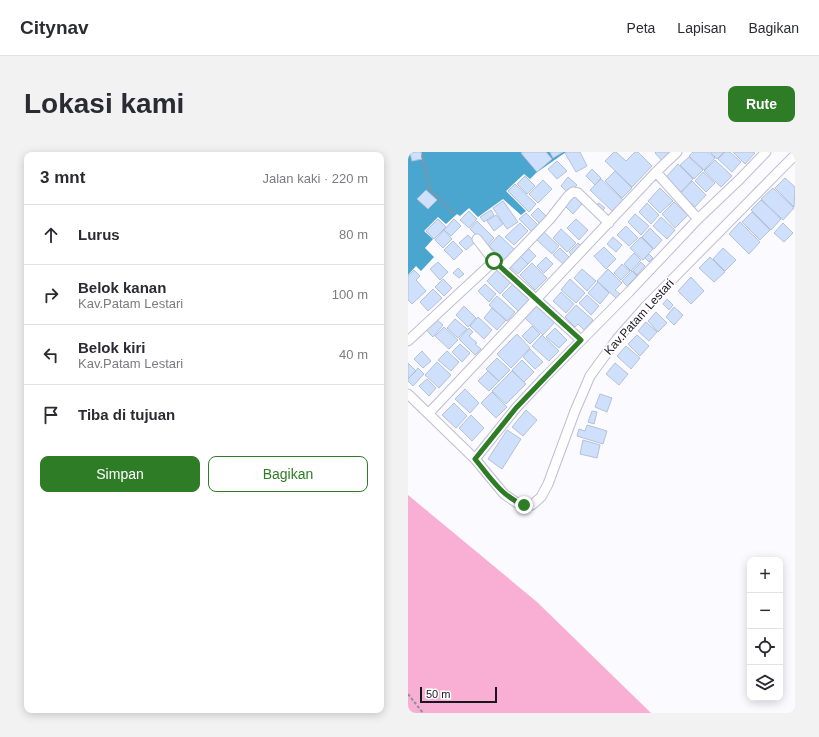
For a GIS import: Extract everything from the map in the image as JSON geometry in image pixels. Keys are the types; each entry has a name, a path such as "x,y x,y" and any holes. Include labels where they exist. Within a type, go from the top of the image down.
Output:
{"street":[{"path":"429,413 656,172 677,152"},
{"name":"Kav.Patam Lestari","path":"475,459 516,408 698,219 766,152"},
{"name":"Kav.Patam Lestari","path":"408,394 475,459 504,494 510,499 524,505 532,505 537,502 548,484 575,411 590,376 608,350 646,306 795,155"},
{"path":"656,172 698,219"},
{"path":"503,268 550,219 568,196 573,192 578,193 609,222"},
{"path":"477,239 494,261 581,340"},
{"path":"408,341 494,261"}],"path":[{"path":"422,155 430,189 455,215"},
{"path":"408,694 423,713"}],"shaded area":[{"path":"408,495 537,602 651,713 408,713"}],"water":[{"path":"408,152 566,152 536,173 530,179 524,174 506,191 526,211 521,215 503,199 478,217 469,208 460,216 457,214 446,224 438,217 424,231 433,239 425,248 434,257 421,271 416,266 408,275"}],"building":[{"path":"421,152 422,159 412,161 410,153"},
{"path":"546,152 552,159 537,172 521,153"},
{"path":"550,152 563,152 553,158"},
{"path":"580,152 587,166 576,172 565,153"},
{"path":"614,152 626,161 635,152 638,152 652,166 632,187 605,161"},
{"path":"671,152 664,163 655,153"},
{"path":"693,152 708,152 715,158 704,170 689,156"},
{"path":"710,152 724,152 717,159"},
{"path":"725,152 730,152 741,162 732,172 718,159"},
{"path":"733,152 754,152 755,153 745,164"},
{"path":"689,157 703,170 694,179 680,165"},
{"path":"715,160 732,176 721,187 704,171"},
{"path":"557,161 567,171 557,179 548,169"},
{"path":"678,164 693,179 681,192 666,177"},
{"path":"592,169 601,178 595,185 586,176"},
{"path":"615,171 632,188 622,198 605,181"},
{"path":"703,172 715,183 706,192 695,181"},
{"path":"525,176 535,186 527,194 517,184"},
{"path":"568,177 577,185 569,194 561,186"},
{"path":"785,178 795,187 794,207 775,188"},
{"path":"601,179 623,200 612,211 590,190"},
{"path":"543,180 552,189 538,203 529,194"},
{"path":"692,181 706,195 695,207 680,194"},
{"path":"515,184 536,204 529,212 508,191"},
{"path":"660,188 673,201 660,213 648,201"},
{"path":"773,188 794,208 783,220 761,199"},
{"path":"426,190 437,200 428,209 417,199"},
{"path":"574,196 582,204 573,214 565,206"},
{"path":"761,200 781,219 771,230 751,210"},
{"path":"503,201 518,222 507,229 493,208"},
{"path":"674,202 688,215 675,228 662,214"},
{"path":"599,203 605,208 601,212 595,206"},
{"path":"647,203 659,215 651,224 639,212"},
{"path":"538,208 548,218 541,225 531,215"},
{"path":"491,210 494,215 484,222 480,217"},
{"path":"469,211 477,219 469,228 460,220"},
{"path":"752,212 770,230 760,240 742,222"},
{"path":"526,213 540,227 533,233 519,219"},
{"path":"635,214 649,226 641,235 628,222"},
{"path":"496,215 503,224 494,231 487,221"},
{"path":"661,217 675,230 667,239 653,226"},
{"path":"438,219 446,227 434,239 426,231"},
{"path":"454,219 461,226 451,236 444,230"},
{"path":"576,219 588,230 579,240 567,228"},
{"path":"477,221 494,238 487,246 470,229"},
{"path":"740,222 760,242 749,254 729,234"},
{"path":"520,223 528,231 514,245 505,237"},
{"path":"783,223 793,233 784,242 774,233"},
{"path":"626,226 638,238 629,246 617,235"},
{"path":"650,228 662,240 654,249 642,237"},
{"path":"561,229 576,243 567,252 553,238"},
{"path":"444,230 452,239 443,248 435,240"},
{"path":"543,231 559,246 552,254 536,239"},
{"path":"468,235 475,242 466,250 459,243"},
{"path":"499,235 516,251 506,262 489,246"},
{"path":"613,237 622,245 616,252 607,244"},
{"path":"641,237 653,249 643,260 630,248"},
{"path":"453,241 463,251 454,260 444,250"},
{"path":"578,243 581,246 572,256 569,252"},
{"path":"527,247 536,256 528,264 519,255"},
{"path":"604,247 616,259 606,269 594,256"},
{"path":"560,248 569,257 563,264 553,255"},
{"path":"723,248 736,260 725,271 713,259"},
{"path":"634,253 641,260 631,271 624,264"},
{"path":"518,254 528,264 518,274 508,265"},
{"path":"649,254 653,258 649,262 645,258"},
{"path":"546,257 553,264 544,273 537,266"},
{"path":"710,257 725,272 714,282 699,268"},
{"path":"438,262 448,272 440,280 430,269"},
{"path":"641,262 645,266 637,275 633,271"},
{"path":"532,263 547,278 535,290 520,275"},
{"path":"622,264 630,271 621,280 614,273"},
{"path":"458,268 464,274 459,278 453,273"},
{"path":"498,269 511,282 500,294 487,281"},
{"path":"582,269 596,281 587,291 574,278"},
{"path":"608,269 622,283 615,290 620,294 616,298 597,281"},
{"path":"414,270 420,276 416,280 426,291 412,304 408,300 408,276"},
{"path":"632,271 637,276 627,286 622,281"},
{"path":"691,277 704,291 691,304 678,291"},
{"path":"443,279 452,288 444,296 435,287"},
{"path":"570,279 585,293 576,303 561,290"},
{"path":"515,282 531,298 518,311 502,295"},
{"path":"598,282 609,293 600,304 588,293"},
{"path":"485,284 496,294 489,302 478,291"},
{"path":"433,289 442,298 428,311 420,302"},
{"path":"561,292 574,304 566,313 553,301"},
{"path":"587,295 599,306 591,315 579,303"},
{"path":"497,296 515,312 507,321 489,305"},
{"path":"667,299 673,305 669,310 663,304"},
{"path":"576,305 593,320 584,330 578,324 575,327 565,317"},
{"path":"464,306 476,318 468,327 456,315"},
{"path":"536,306 555,322 543,335 525,318"},
{"path":"674,307 683,315 674,325 666,317"},
{"path":"492,308 506,320 497,330 484,318"},
{"path":"656,312 667,323 658,332 648,321"},
{"path":"478,317 492,330 484,339 470,326"},
{"path":"436,319 443,325 433,337 426,330"},
{"path":"455,319 467,329 458,338 447,328"},
{"path":"646,322 657,332 649,341 638,331"},
{"path":"532,326 540,334 530,344 522,336"},
{"path":"444,327 458,340 449,349 435,336"},
{"path":"469,328 473,332 469,336 481,349 475,355 459,339"},
{"path":"555,328 567,340 559,348 546,337"},
{"path":"517,334 530,348 511,368 497,354"},
{"path":"542,335 559,351 549,361 532,346"},
{"path":"637,335 649,346 640,356 628,344"},
{"path":"460,344 470,353 462,362 452,352"},
{"path":"626,346 640,358 631,369 617,356"},
{"path":"530,349 543,362 535,369 523,357"},
{"path":"422,351 431,361 423,368 414,359"},
{"path":"447,351 459,362 451,371 438,360"},
{"path":"497,358 510,370 499,381 486,369"},
{"path":"522,360 534,372 524,382 512,370"},
{"path":"437,362 451,375 439,388 425,375"},
{"path":"408,363 416,371 409,378 408,377"},
{"path":"615,363 628,374 619,385 606,374"},
{"path":"418,368 424,374 413,386 408,379"},
{"path":"488,371 499,381 489,391 478,381"},
{"path":"512,371 526,384 506,404 492,391"},
{"path":"427,379 436,388 429,396 419,386"},
{"path":"465,389 479,403 470,413 455,399"},
{"path":"492,392 507,407 496,418 481,403"},
{"path":"600,394 612,398 607,412 595,407"},
{"path":"454,403 467,416 456,428 442,415"},
{"path":"526,410 537,420 523,436 512,427"},
{"path":"592,411 597,412 594,424 588,422"},
{"path":"471,415 484,428 472,441 459,428"},
{"path":"587,425 607,431 603,444 577,436 579,429 585,431"},
{"path":"507,430 521,439 502,469 488,459"},
{"path":"583,440 600,445 597,458 580,454"}],"route":[{"path":"494,261 581,340 516,408 475,459 504,494 517,503 524,505"}]}
